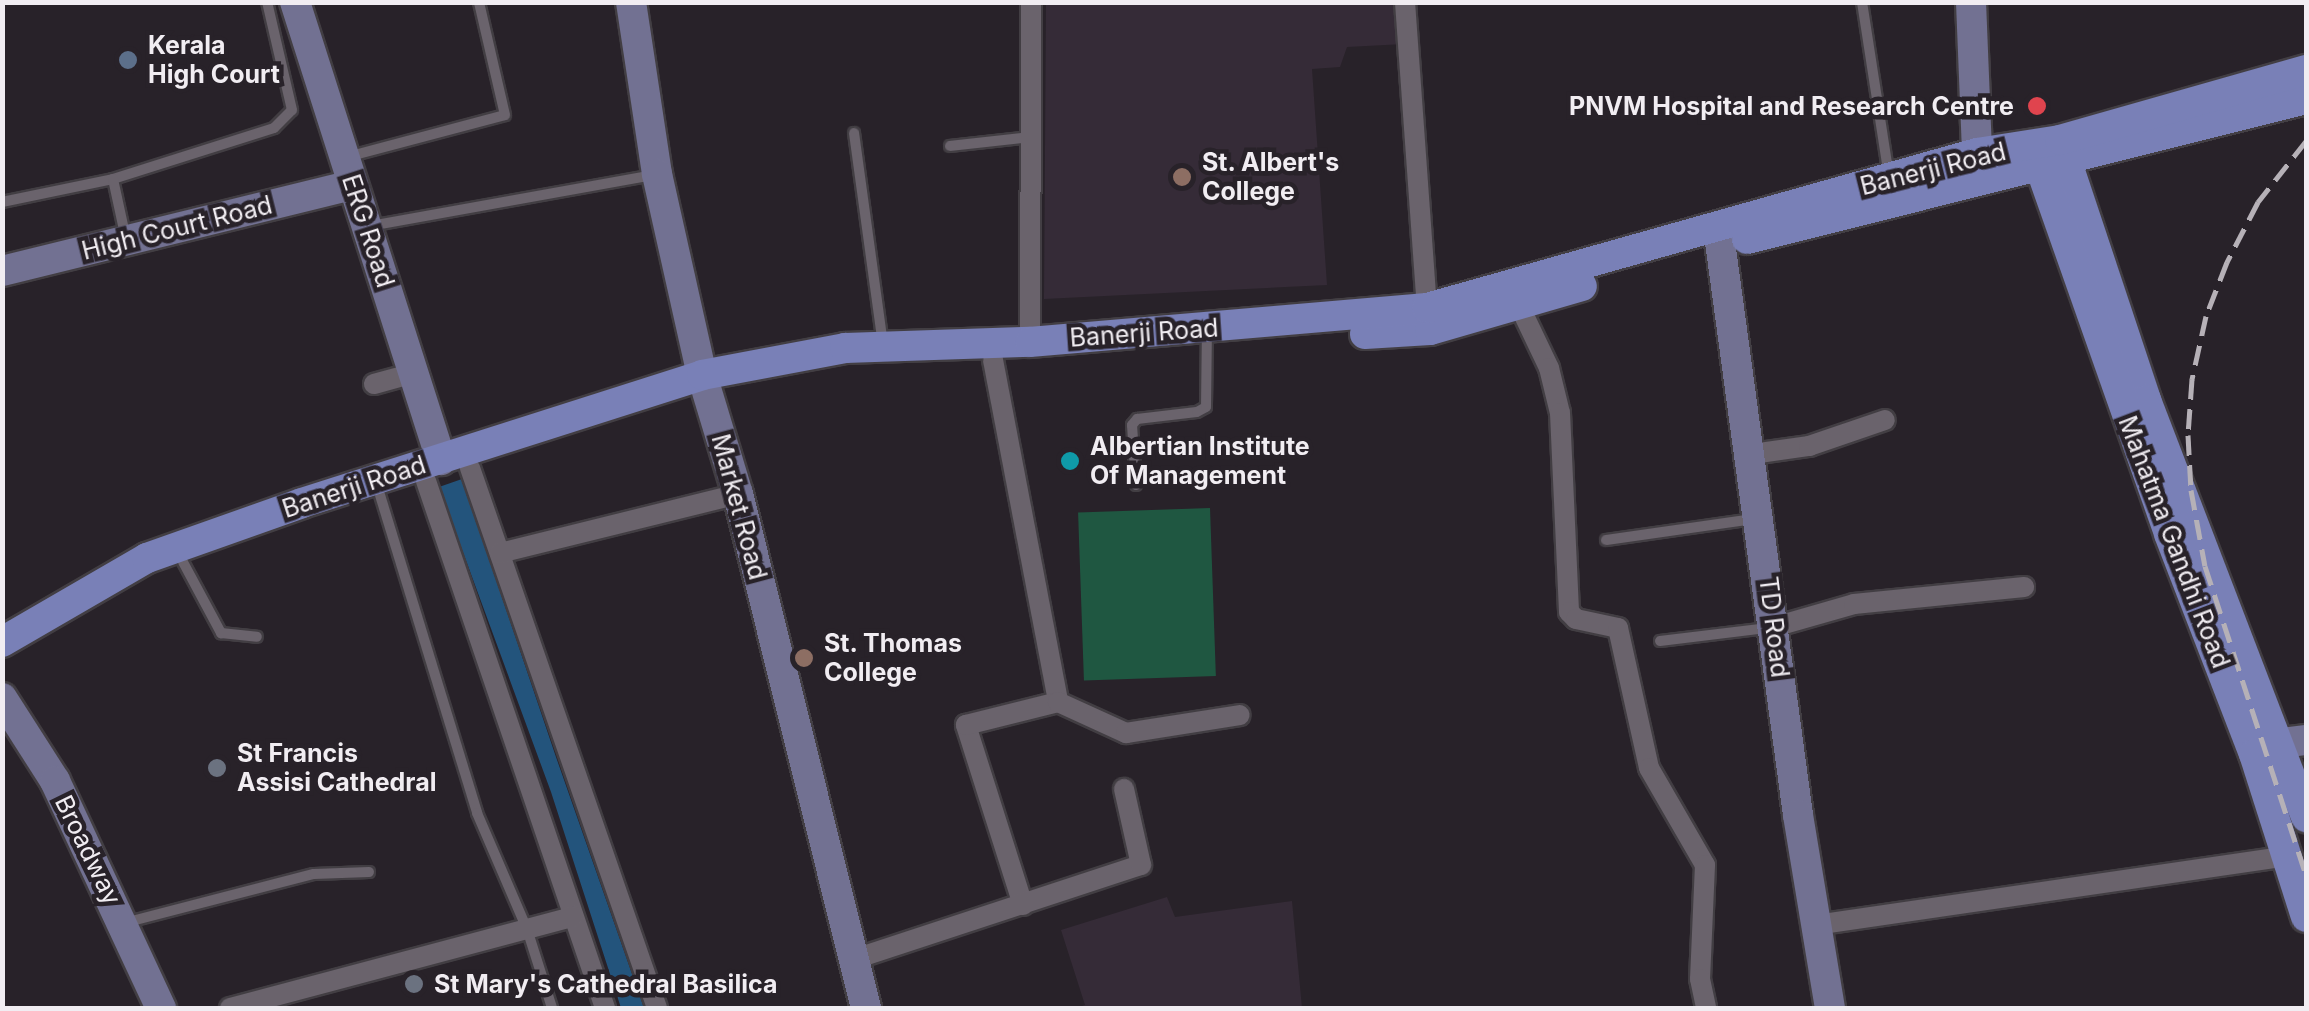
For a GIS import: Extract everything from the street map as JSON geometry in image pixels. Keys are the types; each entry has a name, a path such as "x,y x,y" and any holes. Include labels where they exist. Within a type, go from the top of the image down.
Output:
{"main road":[{"name":"Banerji Road","path":"2,642 147,558 445,467 704,382 845,348 1430,330 1519,305 1889,177 1977,153 2054,167 2306,70"},
{"name":"Banerji Road","path":"704,382 842,366 993,360 1207,338 1428,308 1720,236 2054,167 2306,99"},
{"name":"Mahatma Gandhi Road","path":"2054,167 2181,530 2281,745 2306,817"},
{"name":"Banerji Road","path":"2,662 154,572 380,495 445,467"},
{"name":"Mahatma Gandhi Road","path":"2281,745 2288,856 2306,917"}],"street":[{"name":"ERG Road","path":"296,2 364,226 445,467"},
{"name":"Market Road","path":"631,2 657,174 704,382 738,494 866,1008"},
{"path":"1030,342 1031,2"},
{"path":"1405,2 1428,308"},
{"path":"1971,2 1977,153"},
{"name":"High Court Road","path":"2,270 126,240 348,172"},
{"name":"TD Road","path":"1720,236 1830,1008"},
{"path":"1519,305 1549,368 1560,413 1569,612 1576,618 1618,628 1649,768 1706,864 1700,979 1706,1008"},
{"path":"993,360 1058,702"},
{"path":"374,384 414,374"},
{"path":"1752,454 1809,446 1885,420"},
{"path":"445,467 500,553 657,1008"},
{"path":"445,467 573,917 605,1008"},
{"path":"500,553 738,494"},
{"path":"1774,627 1854,604 2024,588"},
{"name":"Broadway","path":"2,698 55,782 161,1008"},
{"path":"1024,905 966,726 1058,702 1126,733 1240,715"},
{"path":"855,959 1141,865 1124,789"},
{"path":"1816,925 2288,856"},
{"path":"230,1008 573,917"}],"lane":[{"path":"2,202 113,180 274,128 292,110 267,2"},
{"path":"348,172 505,116 480,2"},
{"path":"1862,2 1889,177"},
{"path":"854,132 884,346"},
{"path":"950,146 1031,138"},
{"path":"364,226 657,174"},
{"path":"113,180 126,240"},
{"path":"1136,484 1132,426 1137,419 1206,407 1207,338"},
{"path":"380,495 477,812 526,930 552,1008"},
{"path":"1606,540 1760,518"},
{"path":"183,562 221,633 257,637"},
{"path":"1660,641 1774,627"},
{"path":"123,923 314,874 369,872"}],"shaded area":[{"name":"St. Albert's College","path":"1046,3 1399,3 1404,44 1347,47 1340,67 1312,69 1327,285 1044,299"},
{"path":"1167,897 1175,917 1292,901 1302,1008 1076,1008 1085,1005 1061,930"}],"green space":[{"path":"1210,508 1216,676 1084,681 1078,513"}],"water":[{"path":"462,479 644,1008 621,1008 551,792 439,487"}],"railway":[{"path":"2306,141 2258,202 2227,262 2206,316 2192,379 2188,435 2191,490 2205,566 2306,875"}],"place":[{"name":"Kerala High Court","path":"128,60"},
{"name":"PNVM Hospital and Research Centre","path":"2037,106"},
{"name":"St. Albert's College","path":"1182,177"},
{"name":"Albertian Institute Of Management","path":"1070,461"},
{"name":"St. Thomas College","path":"804,658"},
{"name":"St Francis Assisi Cathedral","path":"217,768"},
{"name":"St Mary's Cathedral Basilica","path":"414,984"}]}
